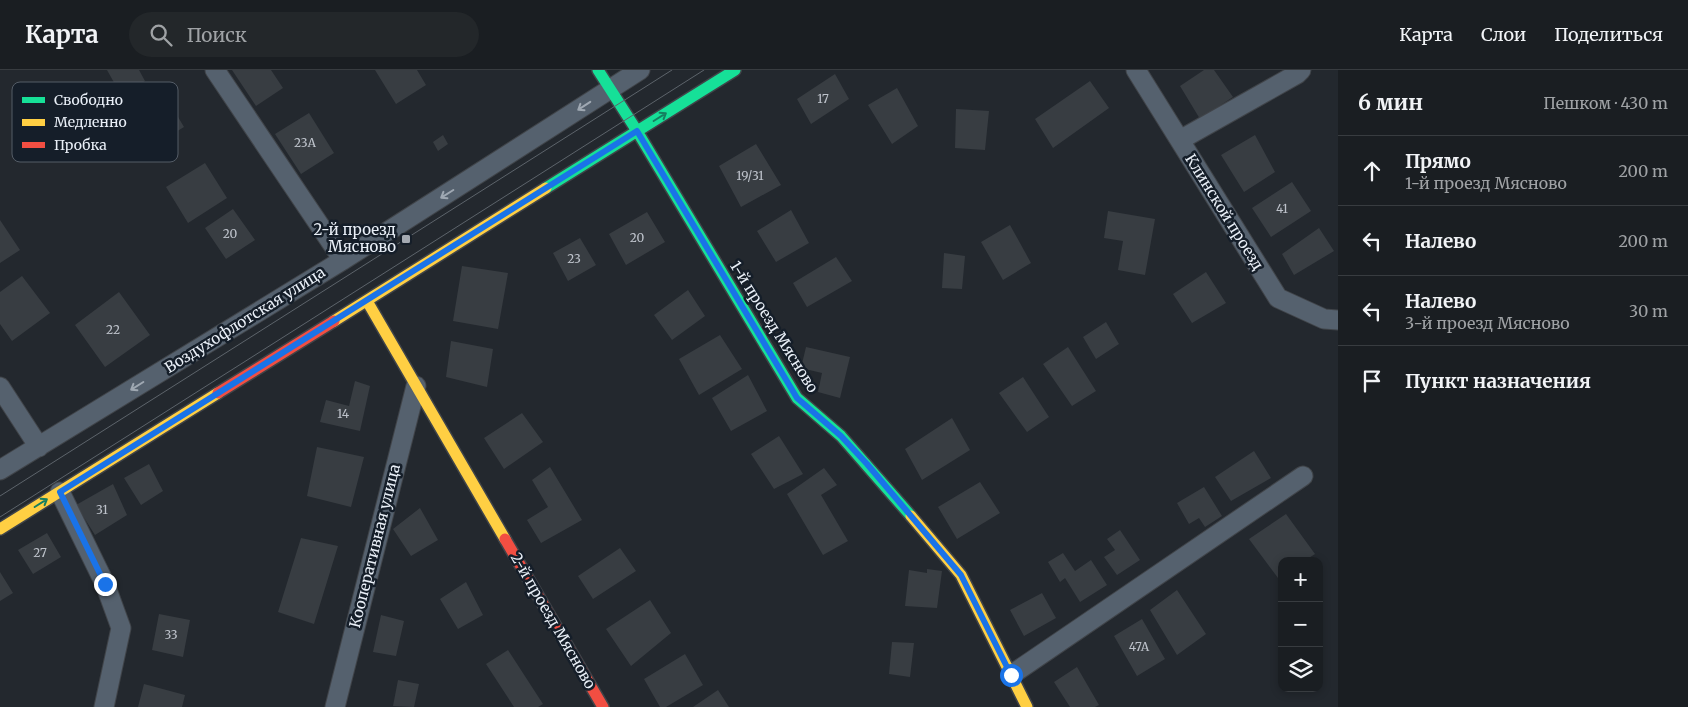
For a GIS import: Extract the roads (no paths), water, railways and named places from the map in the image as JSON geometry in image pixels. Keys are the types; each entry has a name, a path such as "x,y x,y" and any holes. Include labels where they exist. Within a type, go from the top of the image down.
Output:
{"street":[{"path":"215,70 343,260"},
{"name":"1-й проезд Мясново","path":"598,70 637,131 797,398 841,436 867,464 961,575 1027,707"},
{"name":"Воздухофлотская улица","path":"0,470 343,260 640,70"},
{"path":"0,530 735,70"},
{"name":"Клинской проезд","path":"1136,70 1278,298 1324,318 1338,320"},
{"path":"1180,140 1301,70"},
{"name":"2-й проезд Мясново","path":"366,301 603,707"},
{"name":"Кооперативная улица","path":"335,707 416,386"},
{"path":"0,387 39,446"},
{"path":"1011,675 1303,476"},
{"path":"60,492 105,584 121,628 104,707"}],"tram line":[{"path":"0,496 672,70"},
{"path":"0,517 704,70"}],"place":[{"name":"2-й проезд Мясново","path":"406,239"}]}
